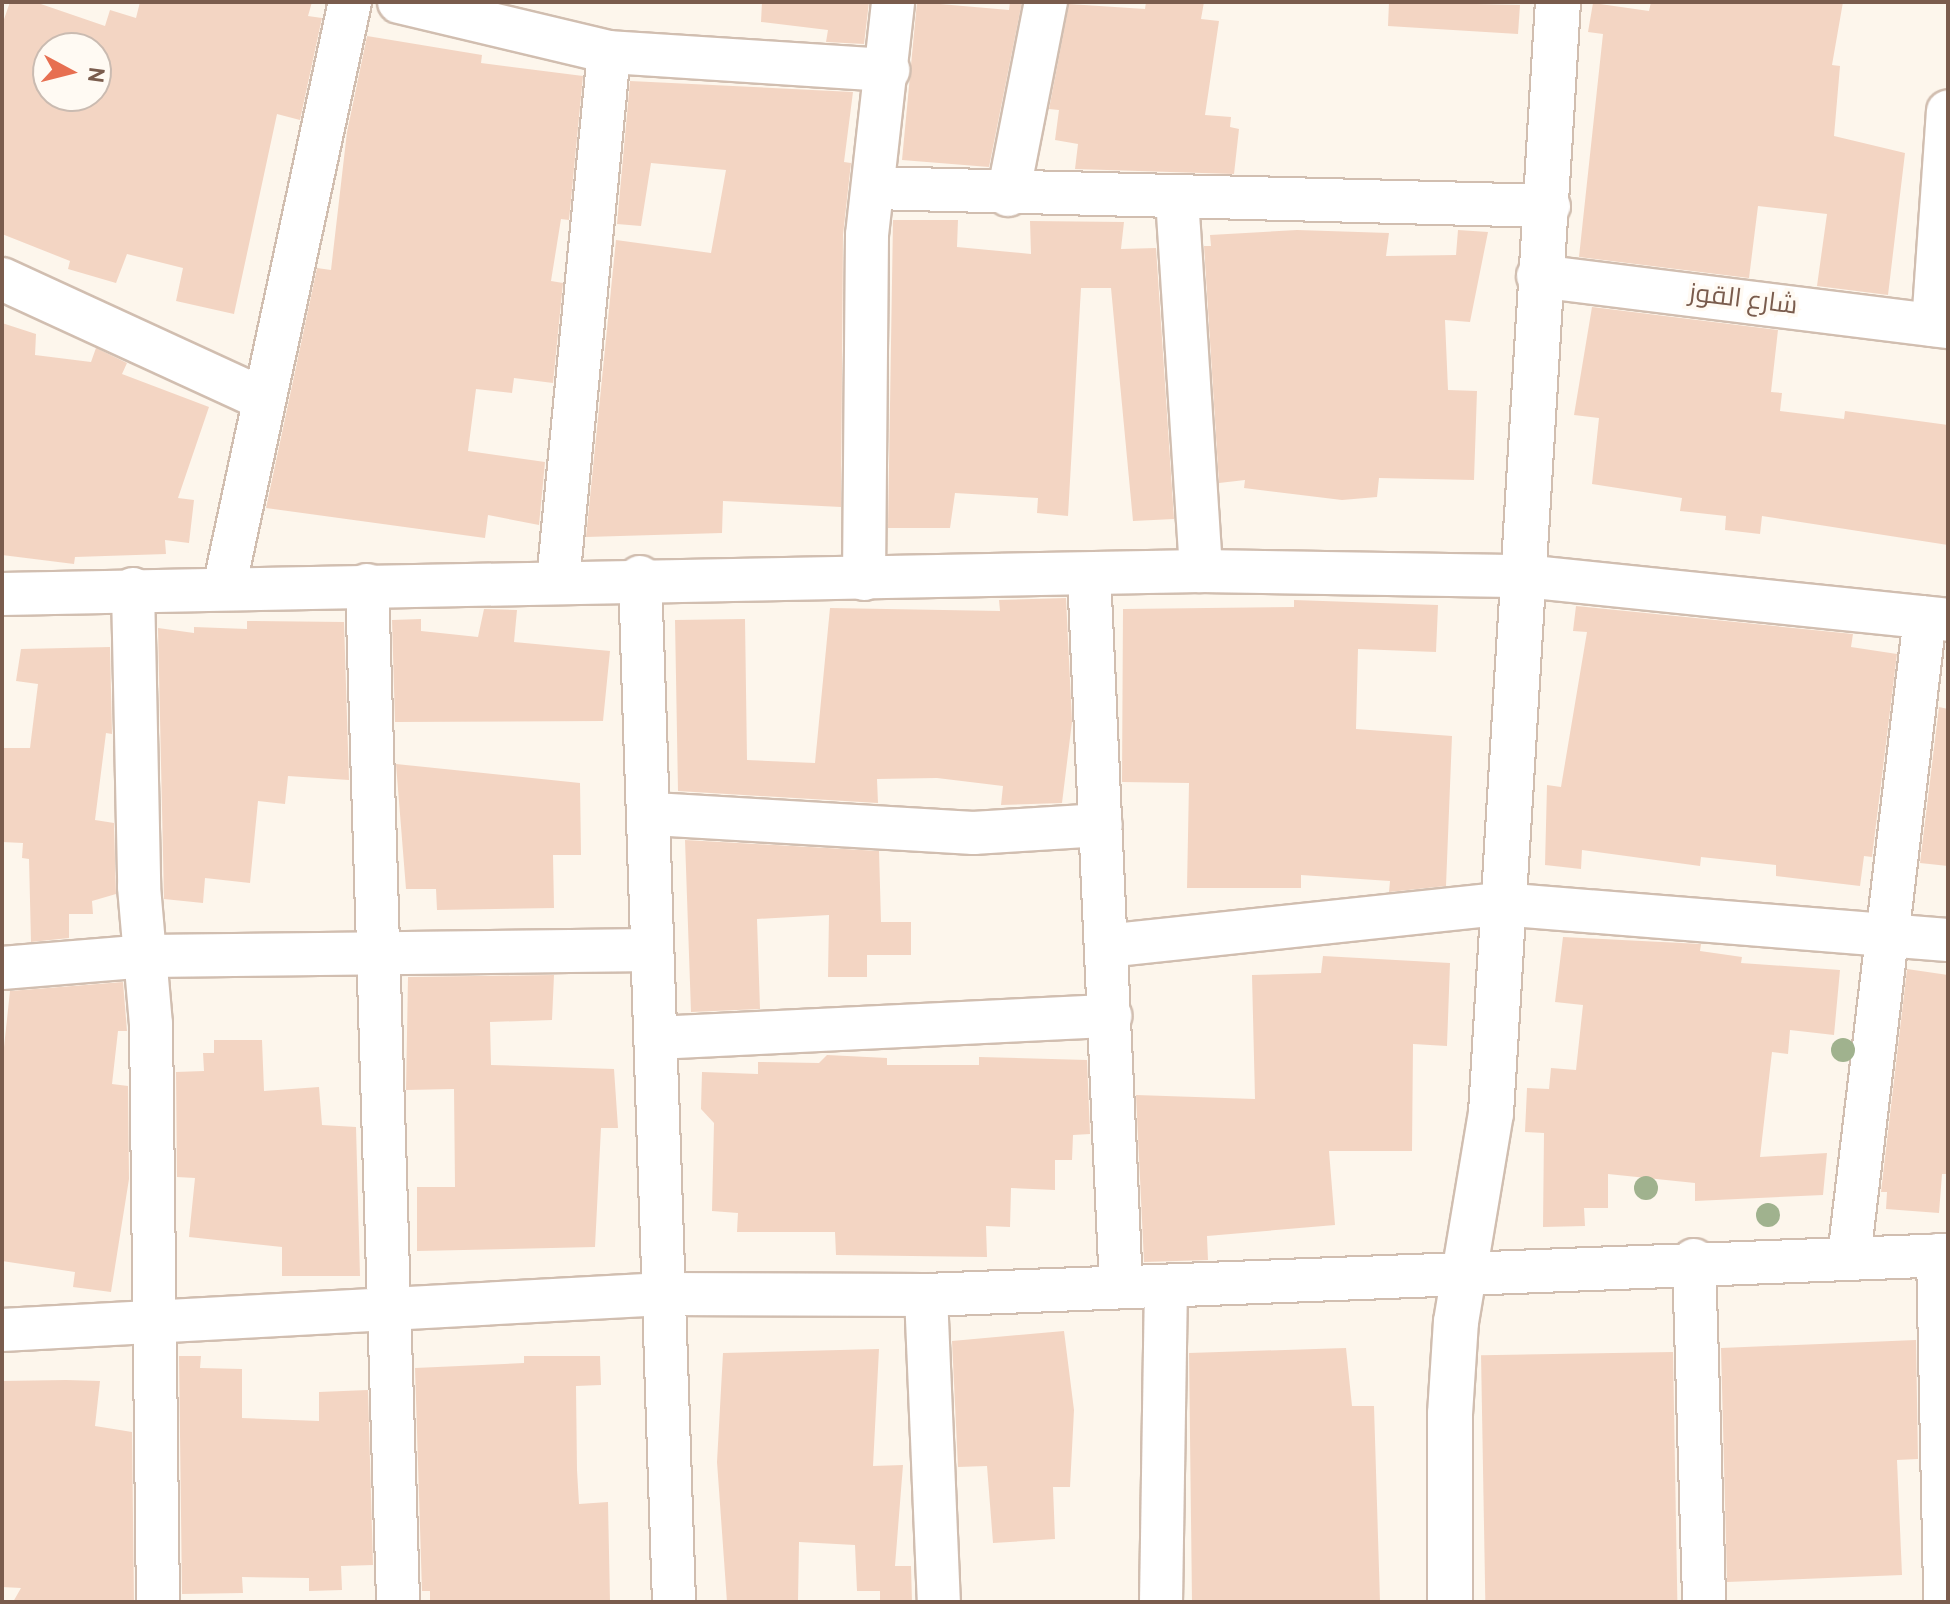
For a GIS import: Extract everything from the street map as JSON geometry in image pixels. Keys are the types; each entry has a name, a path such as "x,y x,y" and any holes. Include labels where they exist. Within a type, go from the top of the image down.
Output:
{"street":[{"path":"224,588 259,397 350,2"},
{"path":"399,2 609,52 888,70"},
{"path":"864,579 867,235 888,70 893,2"},
{"path":"1008,195 1046,2"},
{"path":"1450,1602 1450,1414 1467,1269 1491,1113 1500,904 1524,576 1538,276 1549,206 1558,2"},
{"path":"558,581 609,52"},
{"path":"1940,326 1948,112"},
{"path":"874,188 1008,195 1549,206"},
{"path":"1177,198 1201,571"},
{"name":"شارع القوز","path":"1538,276 1940,326"},
{"path":"2,279 259,397"},
{"path":"2,594 640,577 864,579 1201,571 1524,576 1937,619 1890,930 1849,1257"},
{"path":"1089,574 1121,1287"},
{"path":"640,577 653,814 652,950 674,1602"},
{"path":"367,585 375,953 393,1310 398,1602"},
{"path":"133,589 139,887 148,956 158,1602"},
{"path":"653,814 973,833 1101,825"},
{"path":"1106,946 1500,904 1890,930 1948,940"},
{"path":"2,968 148,956 652,950"},
{"path":"656,1038 1110,1016"},
{"path":"2,1330 664,1294 926,1295 1694,1260 1943,1255 1945,1602"},
{"path":"1694,1260 1704,1602"},
{"path":"1161,1602 1166,1286"},
{"path":"926,1295 939,1602"}],"building":[{"path":"10,2 35,2 105,26 110,10 136,18 140,2 312,2 308,16 322,18 300,120 277,114 234,314 176,301 183,268 127,254 116,283 68,269 70,261 2,234 2,25"},
{"path":"762,2 869,2 864,44 826,42 828,30 761,22"},
{"path":"917,2 1009,10 1010,2 1022,2 989,167 902,160"},
{"path":"1146,2 1204,2 1201,19 1219,21 1205,115 1231,117 1230,127 1239,129 1234,174 1075,169 1078,144 1055,140 1059,110 1049,109 1069,4 1145,9"},
{"path":"1389,2 1520,5 1518,34 1388,26"},
{"path":"1651,2 1843,2 1832,65 1840,66 1834,136 1905,153 1888,295 1817,286 1827,214 1758,206 1749,278 1579,257 1603,34 1588,32 1593,3 1649,11"},
{"path":"367,36 482,55 481,63 583,76 569,220 561,219 551,281 563,283 553,383 514,378 512,393 476,389 468,451 545,462 539,525 488,515 485,538 266,508 317,268 331,270 347,132"},
{"path":"630,81 853,92 844,162 851,163 843,235 841,507 723,501 722,533 586,537 616,240 711,253 726,170 651,163 641,226 617,224"},
{"path":"893,220 958,220 957,247 1031,254 1030,221 1124,222 1121,249 1156,248 1174,519 1133,521 1111,288 1081,288 1068,516 1037,513 1038,498 955,493 950,528 888,528"},
{"path":"1297,230 1389,233 1386,256 1456,255 1458,230 1488,232 1470,322 1445,320 1448,390 1477,391 1474,480 1379,478 1377,497 1342,500 1244,488 1245,480 1219,483 1204,246 1211,246 1210,235"},
{"path":"1592,307 1778,330 1771,392 1782,393 1780,411 1844,419 1845,411 1948,425 1948,545 1762,516 1760,534 1725,530 1726,516 1680,511 1682,498 1592,484 1599,418 1574,415"},
{"path":"2,323 36,334 35,355 91,362 96,348 127,363 122,374 209,407 178,498 194,500 189,543 165,540 166,554 75,557 74,564 2,555"},
{"path":"1066,598 1072,722 1062,803 1001,805 1003,786 937,778 877,779 878,803 678,791 675,620 745,619 747,760 815,763 830,608 1000,611 999,600"},
{"path":"1294,600 1438,605 1436,652 1358,649 1356,729 1452,736 1446,886 1389,892 1390,881 1301,875 1301,888 1187,888 1189,783 1122,782 1123,609 1294,607"},
{"path":"1576,606 1853,634 1851,647 1897,654 1872,857 1864,856 1860,886 1776,876 1776,865 1701,857 1700,866 1582,850 1581,869 1545,865 1547,785 1561,787 1587,632 1573,631"},
{"path":"484,609 517,610 514,642 610,651 603,721 395,722 392,620 421,619 421,631 478,637"},
{"path":"247,621 344,622 349,780 288,776 285,804 258,801 250,883 205,878 203,903 164,899 158,628 194,633 194,627 247,629"},
{"path":"110,647 112,734 106,733 95,820 114,823 116,894 92,901 93,914 69,914 69,938 31,942 29,859 22,858 23,843 2,842 2,748 30,748 38,684 16,681 21,649"},
{"path":"1939,707 1948,709 1948,866 1920,863"},
{"path":"396,764 580,783 581,855 553,855 554,908 437,910 436,889 406,889"},
{"path":"685,840 879,851 881,922 911,922 911,955 867,955 867,977 828,977 829,915 757,919 760,1009 691,1012"},
{"path":"1563,937 1701,944 1700,951 1742,957 1741,963 1840,970 1834,1035 1790,1030 1788,1054 1772,1052 1760,1157 1827,1153 1823,1195 1695,1201 1695,1183 1608,1174 1608,1208 1584,1208 1585,1226 1543,1227 1544,1133 1525,1132 1527,1088 1549,1089 1551,1068 1576,1070 1583,1005 1555,1002"},
{"path":"1323,956 1450,963 1447,1046 1413,1044 1412,1151 1329,1151 1335,1225 1207,1236 1208,1260 1144,1262 1136,1095 1255,1099 1252,975 1321,973"},
{"path":"1907,969 1948,975 1948,1174 1942,1174 1939,1213 1886,1209 1887,1192 1881,1192"},
{"path":"554,975 552,1020 490,1022 491,1065 614,1069 618,1128 601,1128 595,1247 417,1251 417,1187 455,1187 454,1089 406,1090 408,977"},
{"path":"123,982 127,1031 118,1031 112,1084 128,1086 129,1179 111,1292 73,1287 75,1272 2,1261 2,1066 10,991"},
{"path":"214,1040 262,1040 264,1091 319,1087 322,1125 356,1127 360,1276 282,1276 282,1247 189,1237 195,1178 177,1177 176,1072 204,1071 203,1053 214,1053"},
{"path":"827,1055 887,1058 887,1065 979,1065 979,1057 1087,1060 1090,1134 1073,1135 1072,1160 1055,1160 1055,1190 1011,1188 1010,1227 986,1226 987,1257 836,1255 835,1232 737,1232 738,1213 712,1211 714,1123 701,1109 702,1072 758,1074 758,1062 819,1063"},
{"path":"1064,1331 1074,1410 1070,1487 1053,1487 1055,1539 993,1543 987,1466 958,1467 952,1341"},
{"path":"1916,1340 1918,1459 1897,1460 1902,1575 1727,1582 1721,1348"},
{"path":"1346,1348 1352,1406 1374,1406 1380,1602 1192,1602 1189,1353"},
{"path":"879,1349 873,1466 903,1465 895,1566 911,1566 912,1602 880,1602 880,1591 857,1591 855,1545 799,1542 798,1601 727,1602 717,1462 723,1353"},
{"path":"1673,1352 1677,1602 1485,1602 1481,1355"},
{"path":"179,1356 201,1356 200,1368 242,1369 242,1418 319,1421 319,1392 368,1390 373,1565 341,1566 342,1590 309,1591 309,1578 242,1577 243,1593 182,1594"},
{"path":"524,1356 600,1356 601,1385 576,1386 577,1470 579,1504 608,1502 610,1602 430,1602 430,1591 422,1591 415,1368 524,1363"},
{"path":"2,1381 100,1381 95,1426 132,1432 134,1602 13,1602 21,1588 2,1587"}]}
